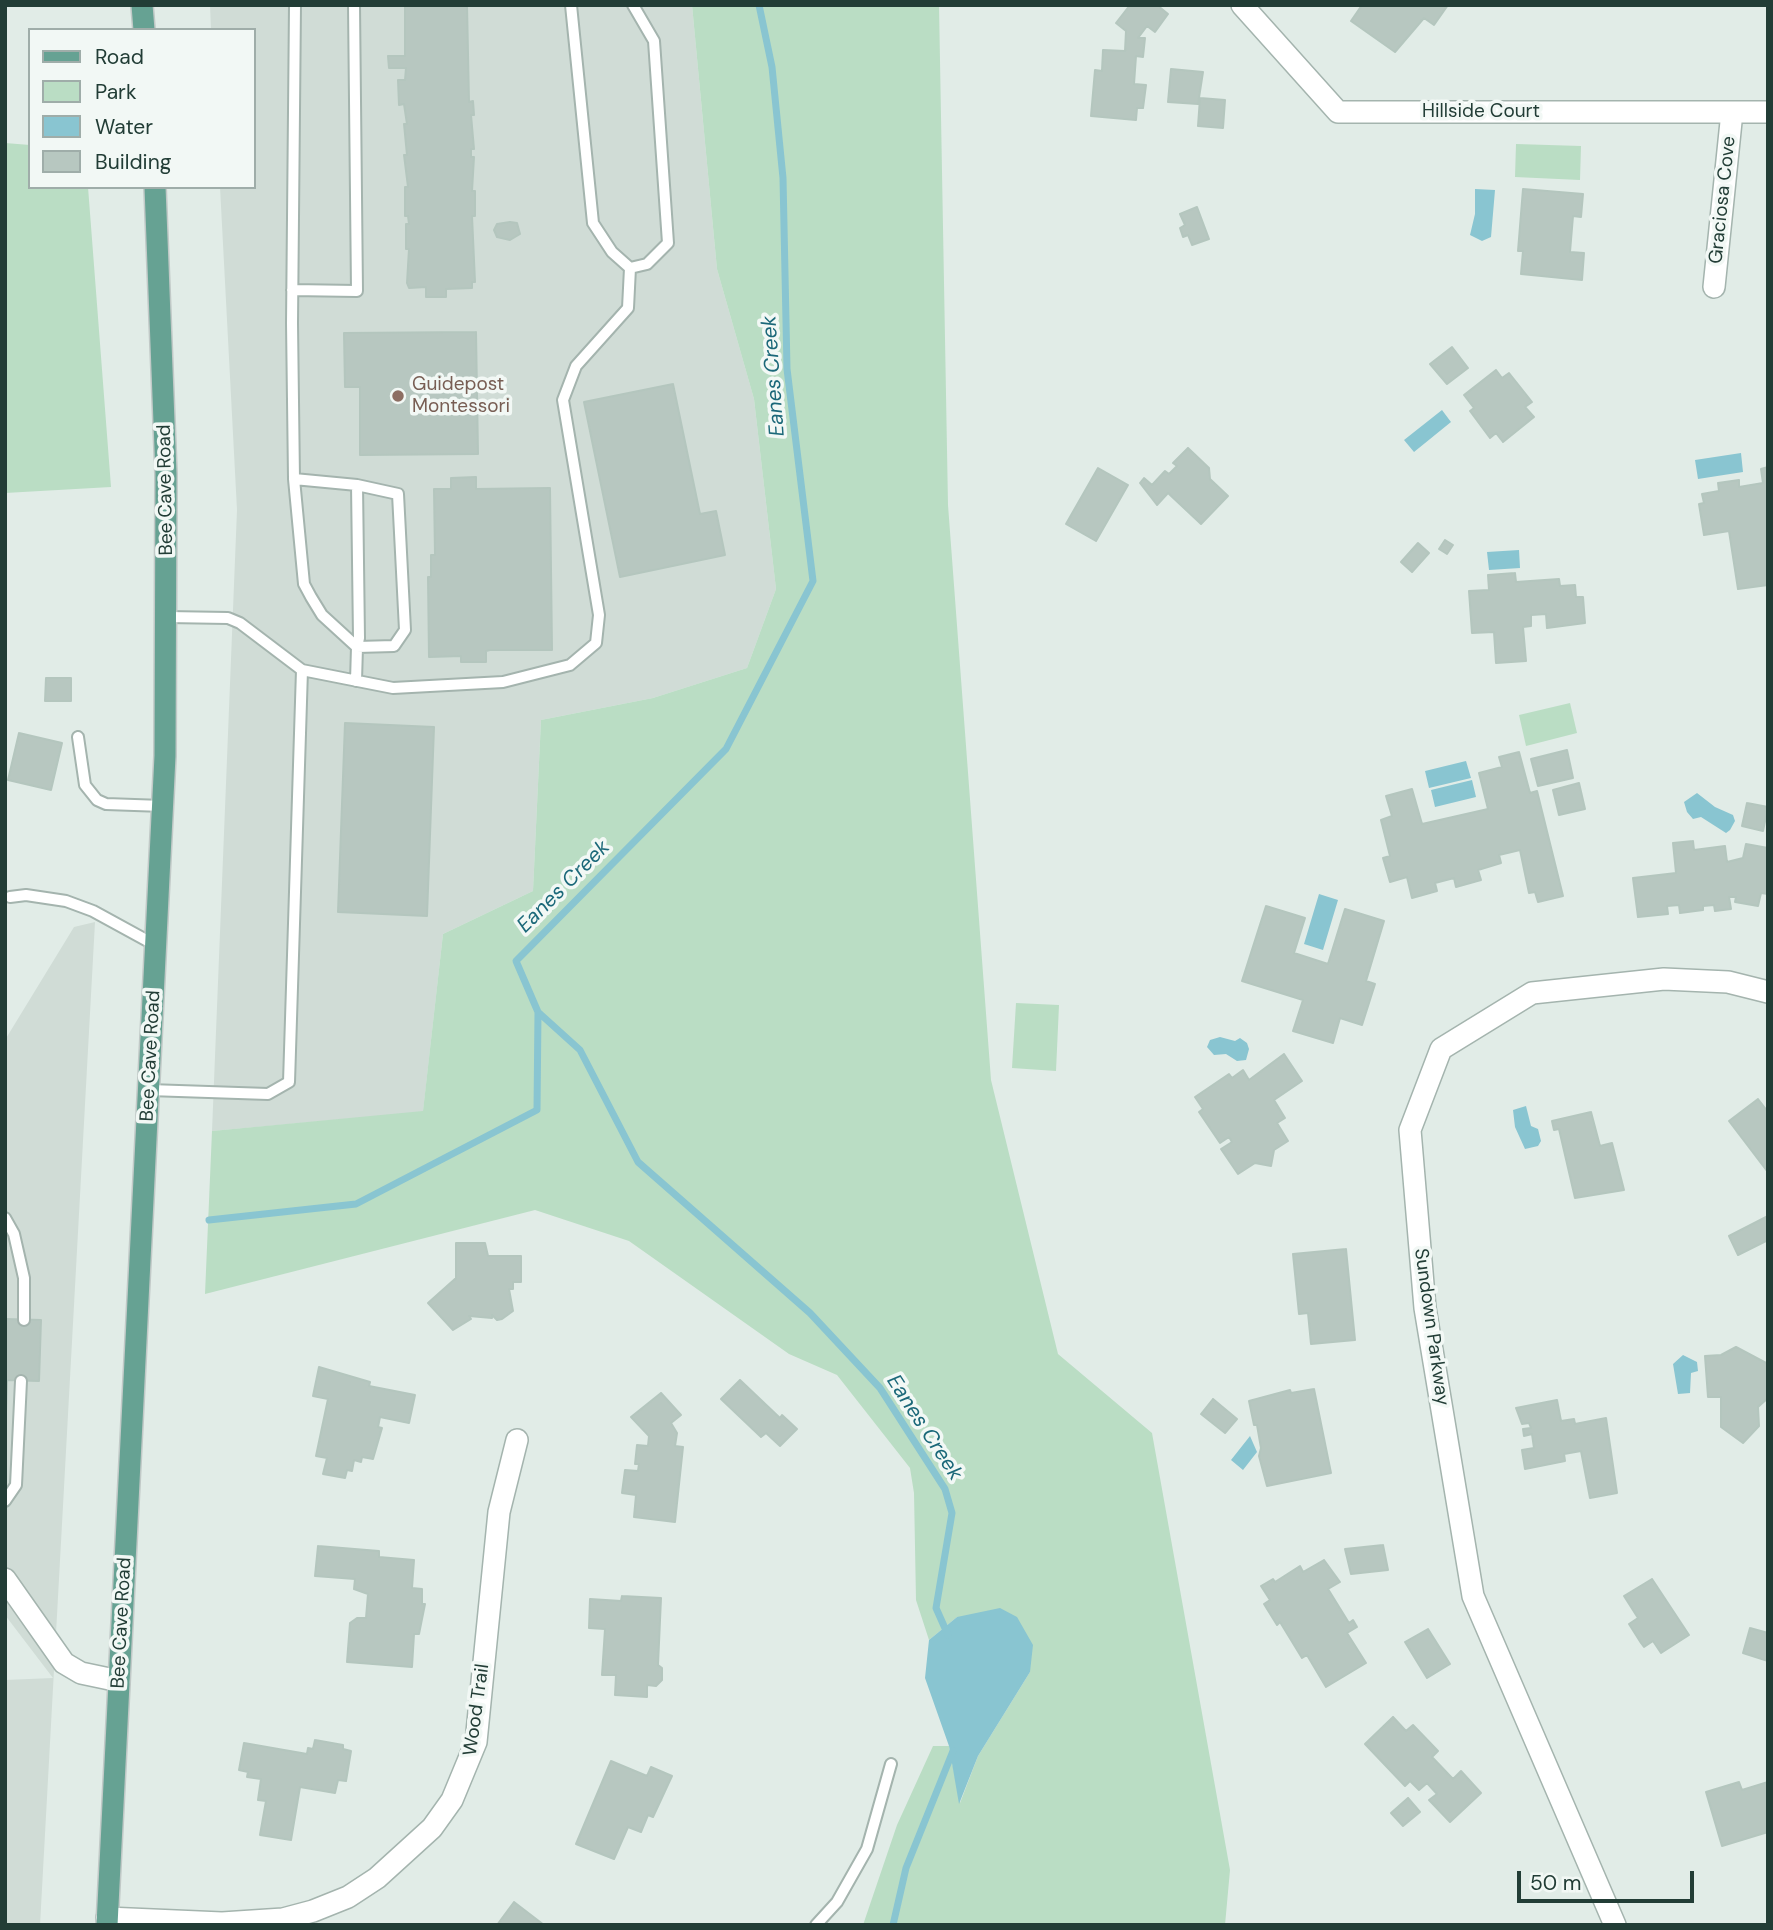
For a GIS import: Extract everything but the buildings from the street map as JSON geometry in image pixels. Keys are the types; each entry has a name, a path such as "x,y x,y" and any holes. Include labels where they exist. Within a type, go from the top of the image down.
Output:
{"main road":[{"path":"142,5 144,28"},
{"name":"Bee Cave Road","path":"107,1922 163,806 167,617 165,400 155,189"}],"street":[{"name":"Hillside Court","path":"1242,5 1338,112 1768,112"},
{"name":"Graciosa Cove","path":"1714,288 1732,112"},
{"name":"Sundown Parkway","path":"1615,1925 1473,1596 1425,1308 1410,1130 1441,1049 1532,993 1664,979 1728,982 1768,992"},
{"name":"Wood Trail","path":"107,1922 253,1922 313,1911 348,1897 377,1878 432,1828 453,1800 476,1741 499,1513 517,1440"},
{"path":"5,1578 64,1663 81,1673 119,1681"}],"lane":[{"path":"294,480 357,485 398,494 405,629 394,646 357,647 322,615 304,584 294,480 292,290 295,5"},
{"path":"292,290 357,291 354,5"},
{"path":"571,5 593,223 612,252 630,268"},
{"path":"630,268 647,264 668,243 654,41 633,5"},
{"path":"167,617 218,617 240,623 302,670 393,688 503,682 570,665 596,643 599,615 563,400 576,366 628,308 630,268"},
{"path":"356,681 357,485"},
{"path":"149,1090 268,1094 289,1082 302,670"},
{"path":"78,737 85,785 97,800 106,804 163,806"},
{"path":"10,897 26,895 66,901 122,926 157,946"},
{"path":"5,1217 15,1234 24,1278 24,1320"},
{"path":"5,1501 16,1485 20,1381"},
{"path":"816,1925 837,1902 867,1849 891,1764"}],"shaded area":[{"path":"210,5 692,5 717,269 754,399 776,589 747,668 653,698 541,720 533,891 443,934 423,1112 212,1131 237,510 220,189 256,189 256,28 211,28"},
{"path":"95,922 40,1925 5,1925 5,1680 53,1678 5,1615 5,1040 74,927"}],"green space":[{"path":"692,5 939,5 948,505 991,1080 1058,1354 1152,1433 1230,1870 1225,1925 863,1925 897,1825 933,1746 949,1746 960,1803 978,1756 1030,1672 957,1617 929,1640 916,1600 914,1493 910,1468 837,1375 789,1354 629,1241 535,1210 205,1294 212,1131 423,1111 443,934 533,891 541,720 653,698 747,668 776,589 754,399 717,269"},
{"path":"5,143 28,145 28,189 88,189 111,487 5,493"},
{"path":"1516,144 1581,146 1580,180 1515,177"},
{"path":"1570,703 1577,733 1526,746 1519,715"},
{"path":"1016,1003 1059,1005 1056,1071 1012,1068"}],"water":[{"path":"1475,189 1495,190 1491,237 1482,241 1470,235 1475,214"},
{"path":"1442,410 1451,422 1414,452 1404,440"},
{"path":"1741,453 1743,472 1698,479 1695,460"},
{"path":"1519,550 1520,568 1489,570 1487,552"},
{"path":"1466,761 1471,778 1429,788 1425,771"},
{"path":"1472,780 1476,797 1435,807 1431,790"},
{"path":"1697,793 1715,807 1733,815 1735,821 1730,830 1726,833 1701,817 1693,819 1684,802"},
{"path":"1319,894 1338,900 1323,950 1304,944"},
{"path":"1220,1037 1235,1041 1240,1038 1247,1043 1249,1049 1246,1060 1237,1061 1226,1054 1214,1055 1207,1047 1210,1040"},
{"path":"1526,1106 1531,1126 1538,1129 1541,1141 1538,1146 1525,1149 1515,1127 1513,1110"},
{"path":"1683,1355 1697,1362 1698,1371 1691,1373 1690,1393 1678,1394 1673,1364"},
{"path":"1250,1436 1257,1452 1243,1470 1231,1460"},
{"path":"1000,1608 1017,1617 1033,1645 1030,1672 978,1756 959,1804 949,1746 925,1678 929,1640 957,1617"}],"waterway":[{"name":"Eanes Creek","path":"759,5 772,67 783,178 787,369 813,581 726,749 516,961 538,1012 580,1050 638,1162 810,1313 880,1388 945,1489 952,1513 936,1608 948,1635"},
{"path":"209,1220 356,1204 537,1110 538,1012"},
{"name":"Eanes Creek","path":"893,1925 906,1868 953,1751"}],"place":[{"name":"Guidepost Montessori","path":"398,396"}]}
